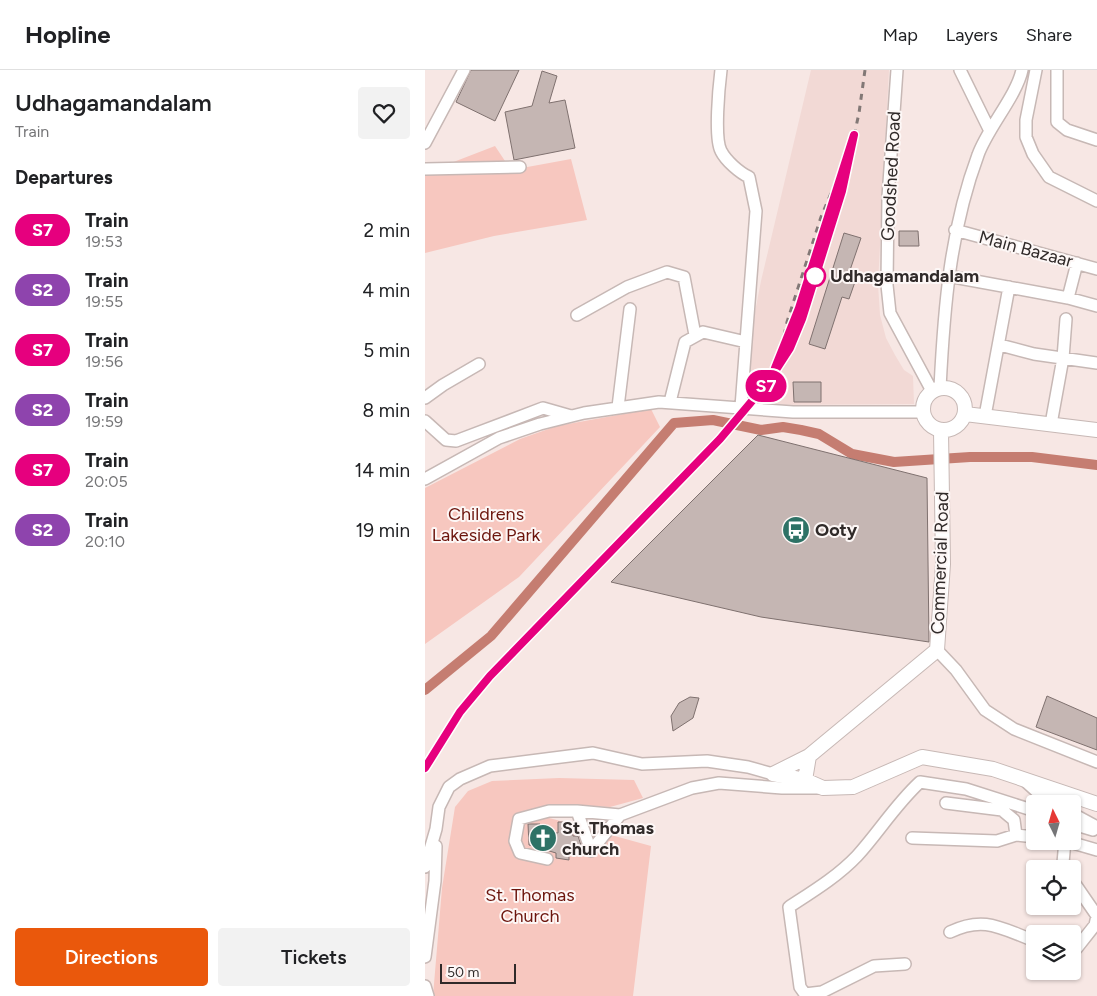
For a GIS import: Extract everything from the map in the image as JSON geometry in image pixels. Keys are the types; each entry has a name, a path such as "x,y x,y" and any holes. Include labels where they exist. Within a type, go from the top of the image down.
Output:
{"main road":[{"path":"936,390 954,390 959,394 965,407 965,414 959,424 948,430 941,430 929,425 922,412 924,400 936,390"},
{"path":"965,414 1097,430"},
{"name":"Commercial Road","path":"773,774 809,756 937,650 943,564 941,430"},
{"path":"805,780 809,756"},
{"path":"773,774 805,780 823,788 853,787 922,757 993,769 1097,804"}],"street":[{"path":"425,143 464,70"},
{"path":"721,70 717,113 720,151 742,174 749,177 756,211 741,407"},
{"name":"Goodshed Road","path":"897,70 888,197 887,285 890,313 936,390"},
{"path":"960,70 990,131"},
{"path":"936,390 948,276 955,230 978,154 1022,70"},
{"path":"1036,70 1026,120 1026,138 1033,154 1049,177 1097,201"},
{"path":"1057,70 1057,122 1067,130 1097,140"},
{"path":"425,169 520,167"},
{"name":"Main Bazaar","path":"955,230 1097,269"},
{"path":"1068,298 1077,263"},
{"path":"577,314 627,287 667,272 684,278 695,335"},
{"path":"948,276 1068,298 1097,306"},
{"path":"985,416 1000,345 1009,287"},
{"path":"618,407 630,309"},
{"path":"1051,424 1063,358 1066,319"},
{"path":"670,402 676,371 685,342 703,332 746,342"},
{"path":"1000,345 1034,354 1097,363"},
{"path":"425,398 479,364"},
{"path":"425,479 499,438 571,416 618,407 670,402 793,412 922,412"},
{"path":"425,421 446,440 456,441 543,408 571,416"},
{"path":"937,650 956,670 985,710 1014,729 1097,762"},
{"path":"425,957 435,881 436,829 439,807 449,787 460,778 489,766 593,753 642,764 707,760 773,774"},
{"path":"1023,779 1041,795"},
{"path":"905,964 874,966 821,992 805,994 801,987 789,908 833,878 857,855 899,801 919,782 966,789 1026,809"},
{"path":"547,859 520,853 515,840 519,819 549,811 577,811 620,815 692,788 719,784 783,788 823,788"},
{"path":"946,803 1002,810 1014,820 1016,835"},
{"path":"577,811 591,850 620,815"},
{"path":"1081,818 1097,827"},
{"path":"1081,827 1097,832"},
{"path":"425,867 436,829"},
{"path":"912,838 997,841 1016,835 1026,836"},
{"path":"1081,846 1097,850"},
{"path":"1081,893 1097,916 1095,925 1081,943"},
{"path":"951,932 965,925 989,923 1026,937"},
{"path":"425,986 428,996"}],"shaded area":[{"path":"811,70 889,70 878,284 880,315 886,338 895,355 904,370 913,376 914,404 756,405 739,394 761,281"}],"green space":[{"path":"495,146 511,170 571,159 587,220 494,236 425,253 425,173"},
{"name":"Childrens Lakeside Park","path":"651,409 660,427 519,577 425,644 425,488 520,439 557,426"},
{"name":"St. Thomas Church","path":"559,778 634,780 643,798 610,807 551,804 524,811 651,846 633,996 433,996 442,888 455,807 468,791 492,781"}],"building":[{"path":"471,70 519,70 495,121 456,102"},
{"path":"542,71 557,76 549,103 565,100 575,148 514,160 505,112 532,106"},
{"path":"899,231 918,231 919,246 899,246"},
{"path":"844,233 861,238 848,276 856,279 849,299 842,297 825,349 809,344"},
{"path":"793,382 821,382 821,402 794,402"},
{"name":"Ooty","path":"758,435 927,478 929,642 761,617 611,582"},
{"path":"1047,696 1097,718 1097,750 1036,727"},
{"path":"690,697 699,698 693,718 673,731 671,716 679,703"},
{"path":"558,822 571,822 573,836 578,836 582,848 575,848 574,855 569,855 569,860 556,858 556,853 529,845 528,824 540,824 540,831 558,833"}],"waterway":[{"path":"425,690 491,636 674,423 713,420 761,430 783,427 801,430 819,434 852,454 894,462 970,457 1032,457 1097,465"}],"railway":[{"path":"425,767 460,712 490,676 720,439 758,396 790,348 802,319 842,191 859,113 865,70"},
{"path":"779,359 787,322 821,217 842,167"}],"train":[{"name":"S7","path":"425,768 460,712 490,676 720,439 768,382 790,348 802,319 842,191 854,135 799,308 775,368"}],"place":[{"name":"Udhagamandalam","path":"815,276"},
{"name":"Ooty","path":"796,530"},
{"name":"St. Thomas church","path":"543,838"}]}
